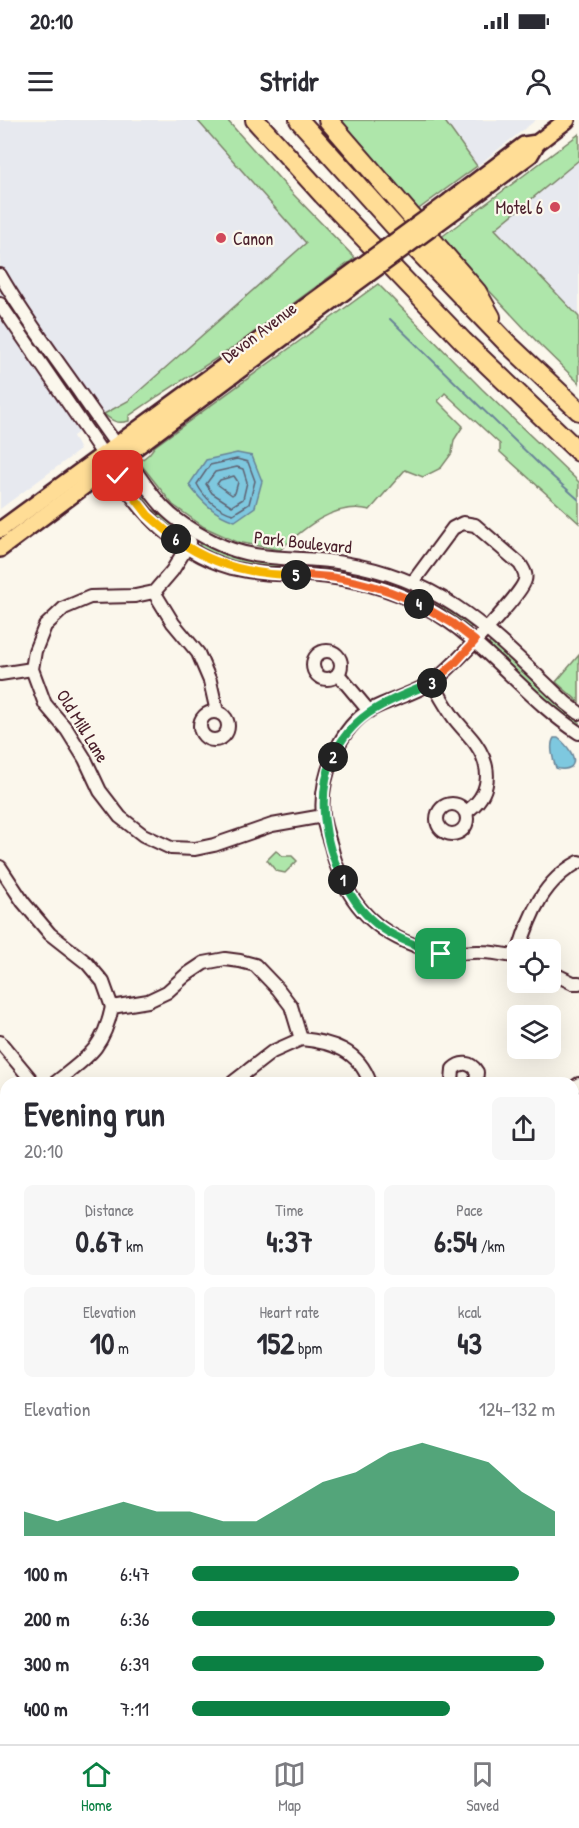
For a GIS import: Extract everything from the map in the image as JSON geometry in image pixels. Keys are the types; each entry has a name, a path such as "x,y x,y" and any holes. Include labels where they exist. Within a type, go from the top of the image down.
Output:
{"highway":[{"path":"255,120 323,195 463,341 579,452"},
{"path":"299,120 396,228 506,342 579,411"},
{"path":"328,120 477,292 506,342"}],"main road":[{"name":"Devon Avenue","path":"0,530 107,460 125,457 345,285 453,205 530,155 537,143 567,120"},
{"name":"Devon Avenue","path":"0,549 107,460 116,444 345,285"}],"street":[{"name":"Park Boulevard","path":"0,275 4,291 125,457 163,507 195,532 215,543 254,556 271,559 324,560 368,567 413,582 456,606 487,628 579,713"},
{"name":"Park Boulevard","path":"0,304 107,460 156,524 187,548 228,567 248,572 325,577 365,584 426,607 475,641 552,714 579,733"},
{"path":"413,582 453,528 463,523 475,525 520,564 525,572 523,585 456,662 432,682 369,711 351,728 338,746 324,792 323,816 334,860 350,895 385,932 413,945 441,954 483,952 507,955"},
{"path":"0,674 32,669 35,651 45,626 64,608 90,597 135,596 154,592 172,571 195,532"},
{"path":"154,592 172,623 198,653 210,681 217,712"},
{"name":"Old Mill Lane","path":"32,669 45,704 68,730 100,791 120,817 142,835 171,848 195,849 214,845 272,825 323,816"},
{"path":"338,674 369,711"},
{"path":"432,682 454,719 476,744 487,769 487,784 482,798 466,812"},
{"path":"522,939 527,924 544,890 557,877 579,862"},
{"path":"0,867 34,916 50,934 87,963 103,982 112,1007 104,1036 87,1058 63,1077"},
{"path":"112,1007 148,1001 167,992 204,963 225,959 240,961 255,965 278,989 291,1006 301,1039"},
{"path":"561,977 573,983 579,983"},
{"path":"240,1077 272,1052 301,1039 324,1042 343,1049 358,1063 366,1077"},
{"path":"0,1042 29,1077"},
{"path":"452,1077 453,1070 465,1063 472,1065 477,1072 477,1077"}],"shaded area":[{"path":"0,120 197,120 306,243 128,401 104,414 73,436 80,450 0,509"},
{"path":"444,120 536,120 477,166"},
{"path":"579,160 579,317 495,229"}],"green space":[{"path":"197,120 227,120 294,195 355,258 234,347 129,416 129,421 116,422 104,414 128,401 306,243"},
{"path":"339,120 444,120 477,166 416,211"},
{"path":"579,134 579,160 495,229 579,317 579,383 540,345 440,238"},
{"path":"378,284 482,389 579,482 579,523 500,452 500,444 445,393 438,401 463,426 454,440 452,453 441,468 423,477 405,470 370,510 357,508 332,513 310,525 280,550 237,542 204,527 173,505 139,462 155,446"},
{"path":"127,475 152,509 182,530 184,532 182,535 174,532 158,519 125,476"},
{"path":"204,543 263,563 314,564 358,570 404,583 453,610 472,627 468,628 407,592 253,567 202,549 199,545"},
{"path":"490,641 493,641 565,709 579,719 579,727 550,704 489,646"},
{"path":"579,655 579,702 556,682"},
{"path":"276,851 283,856 292,856 297,861 285,873 276,871 267,860"}],"water":[{"path":"237,453 252,456 262,481 255,507 235,521 209,507 189,485 206,460"},
{"path":"554,738 558,738 573,756 573,764 567,769 556,768 552,748"}],"waterway":[{"path":"390,319 579,500"}],"place":[{"name":"Motel 6","path":"555,207"},
{"name":"Canon","path":"221,238"}],"route":[{"path":"118,476 156,524 187,548 208,558 228,567 248,572 342,579 383,589 426,607 475,641 456,662 432,682 369,711 351,728 338,746 330,764 324,792 323,816 334,860 350,895 385,932 413,945 441,954"}]}
